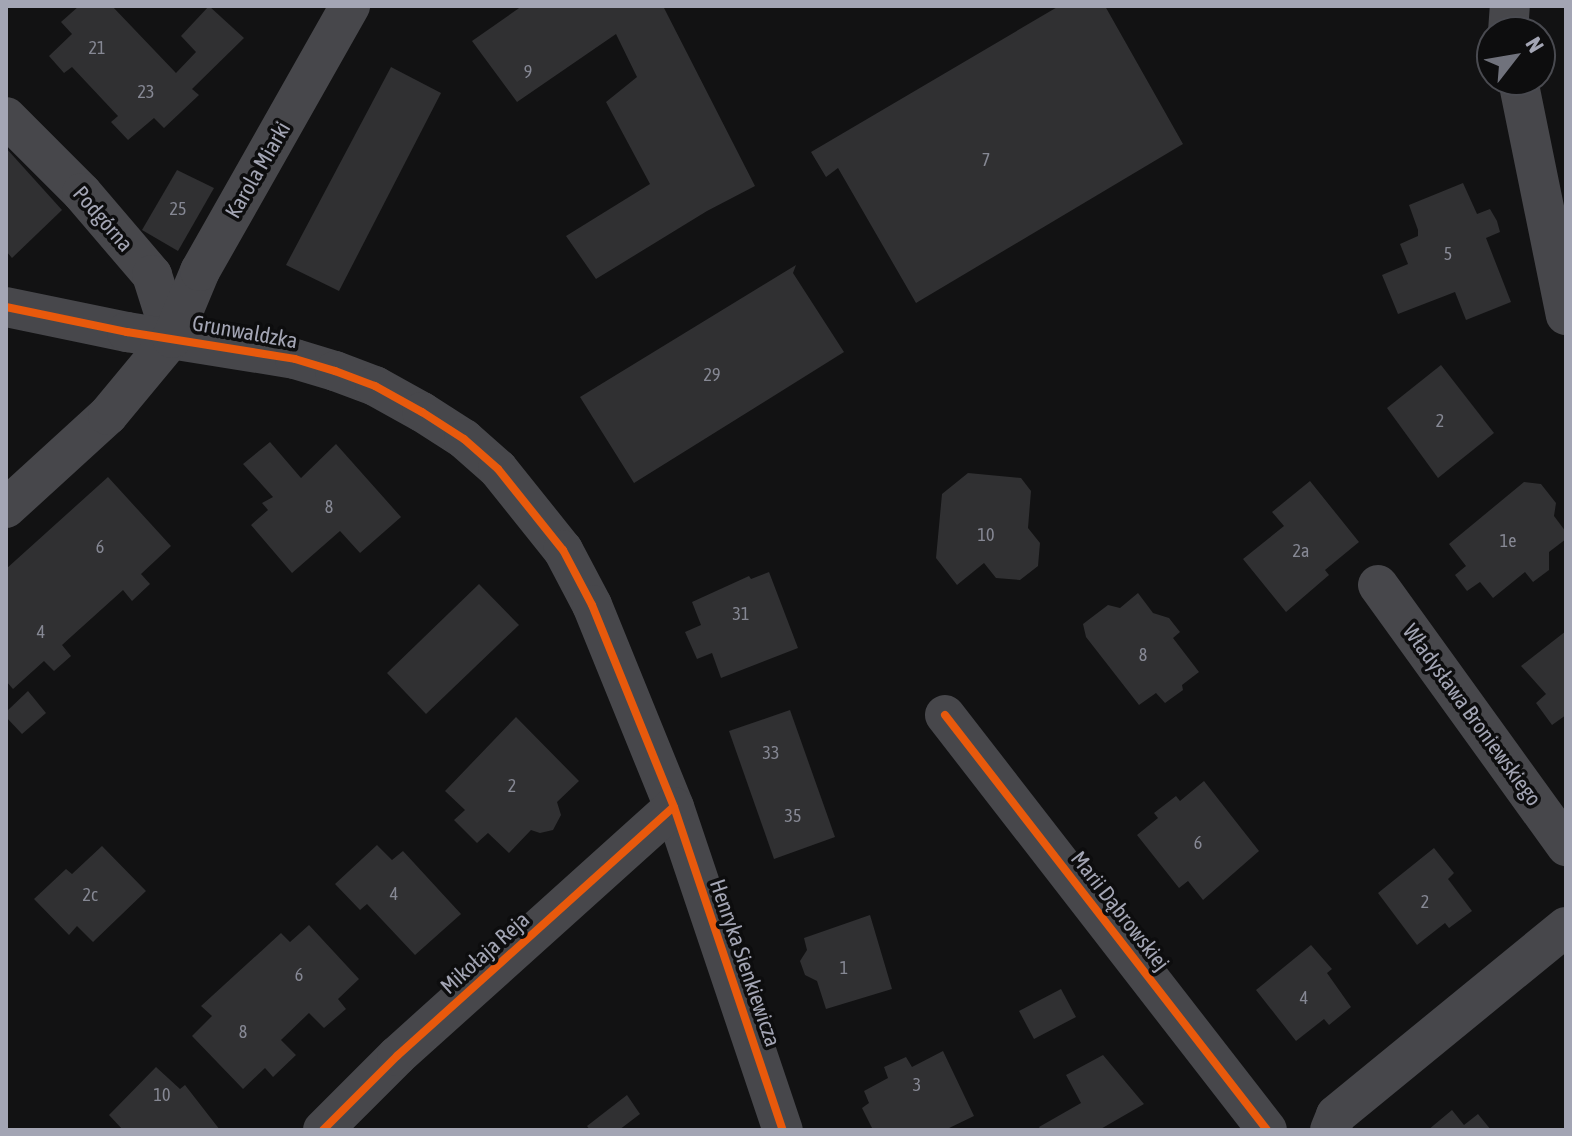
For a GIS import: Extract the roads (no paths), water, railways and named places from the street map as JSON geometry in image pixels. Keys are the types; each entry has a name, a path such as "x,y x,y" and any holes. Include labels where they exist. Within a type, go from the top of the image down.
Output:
{"street":[{"name":"Karola Miarki","path":"6,508 108,415 172,338 200,271 350,6"},
{"path":"1521,96 1566,315"},
{"name":"Podgórna","path":"6,117 82,193 152,275 172,338"},
{"name":"Grunwaldzka","path":"6,307 99,327 295,359 375,386 464,439 498,469 563,550 592,605 674,807"},
{"name":"Władysława Broniewskiego","path":"1378,585 1565,840"},
{"name":"Marii Dąbrowskiej","path":"945,715 1267,1130"},
{"name":"Mikołaja Reja","path":"323,1130 397,1056 674,807"},
{"name":"Henryka Sienkiewicza","path":"674,807 783,1130"},
{"path":"1330,1130 1336,1115 1566,927"}]}
